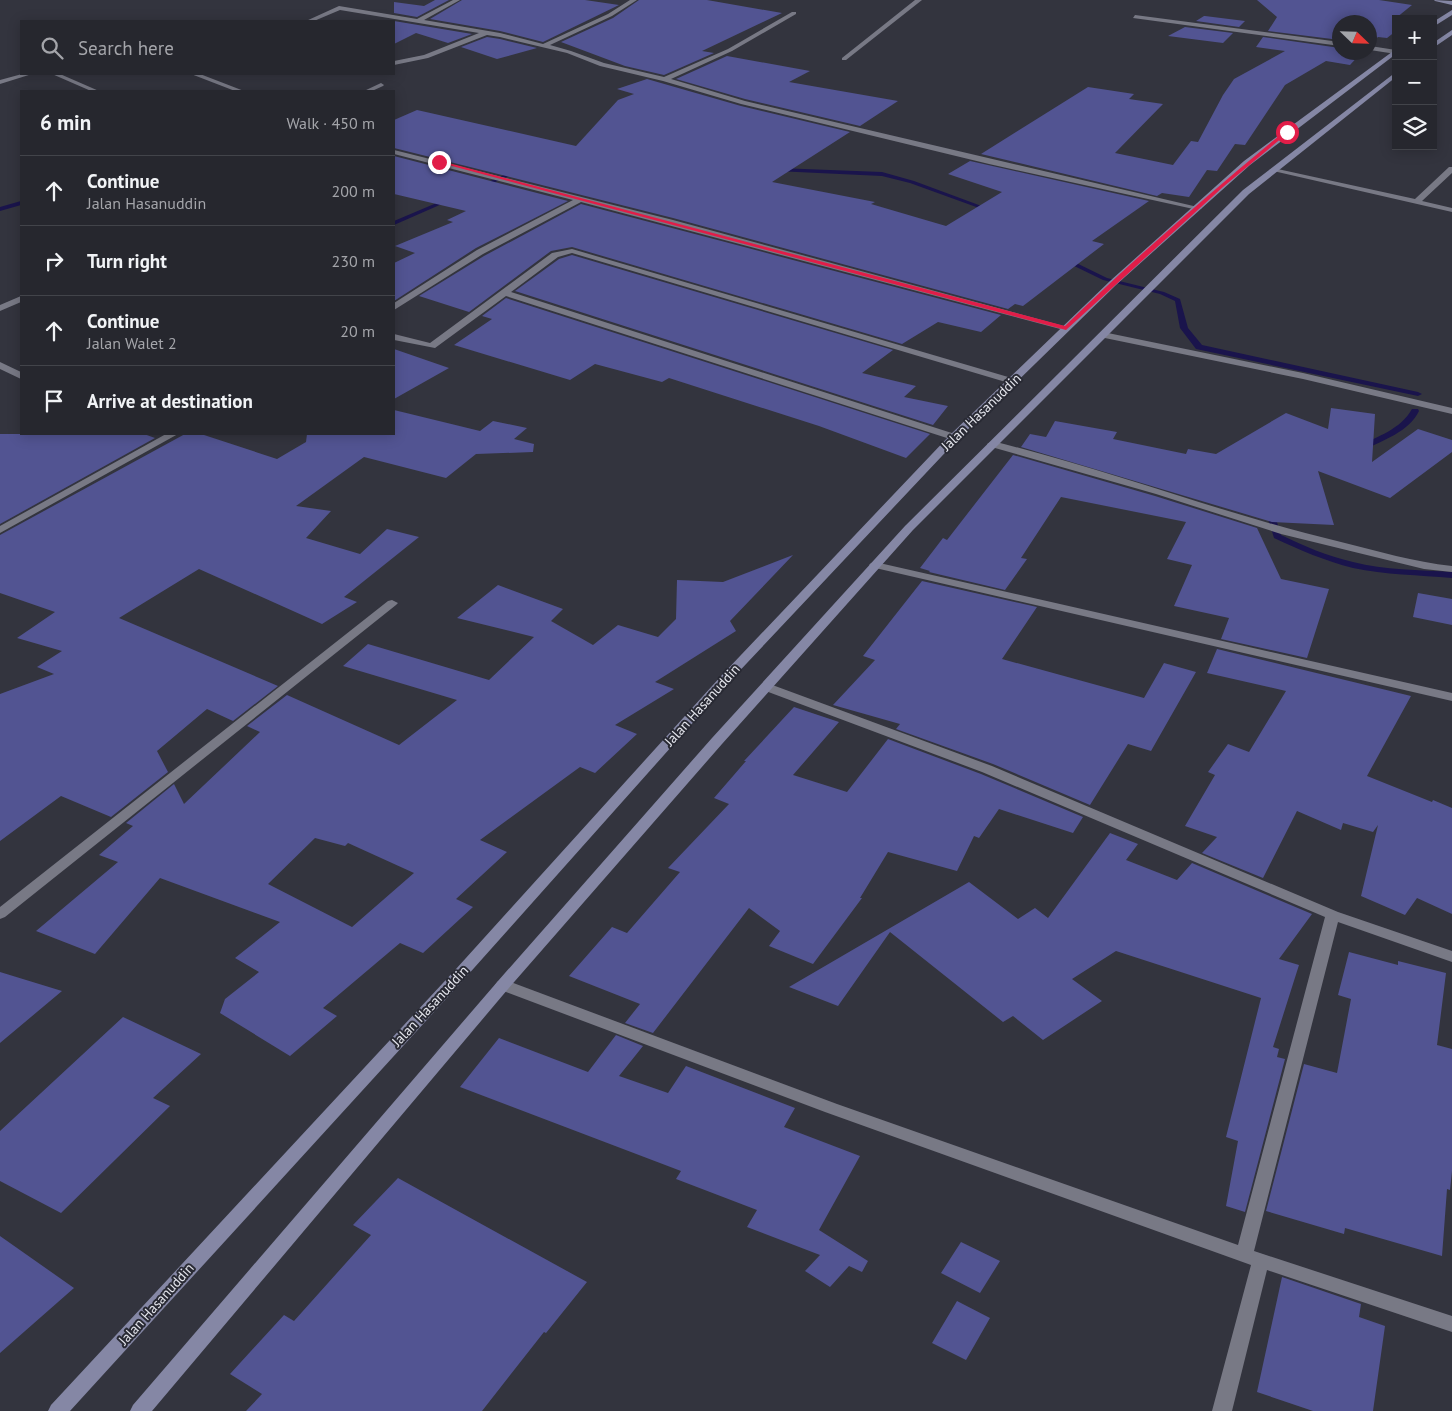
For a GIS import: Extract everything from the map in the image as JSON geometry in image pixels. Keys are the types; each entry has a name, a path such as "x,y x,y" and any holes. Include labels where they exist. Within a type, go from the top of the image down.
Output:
{"street":[{"path":"418,21 457,0"},
{"path":"543,46 610,15 634,0"},
{"path":"844,59 918,0"},
{"path":"1437,0 1452,3"},
{"path":"311,20 339,8 487,33 569,52 602,65 665,79 742,103 989,162 1198,208"},
{"path":"1437,23 1452,12"},
{"path":"665,79 730,50 794,13"},
{"path":"1135,18 1332,43"},
{"path":"1437,43 1452,32"},
{"path":"395,63 426,57 487,33"},
{"path":"1377,49 1392,52"},
{"name":"Jalan Hasanuddin","path":"58,1411 461,973 726,678 954,437 1117,280 1253,158 1392,54"},
{"path":"0,82 25,75"},
{"path":"57,75 94,90"},
{"path":"197,75 238,90"},
{"path":"140,1411 504,985 875,565 992,444 1212,224 1273,170 1392,77"},
{"path":"369,90 380,85"},
{"path":"395,152 511,180 1066,328"},
{"path":"1417,202 1452,168"},
{"path":"1273,170 1452,210"},
{"path":"395,306 480,252 581,199"},
{"path":"395,337 432,346 555,255 580,252 675,282 1012,381"},
{"path":"503,292 954,437"},
{"path":"0,308 20,299"},
{"path":"1103,335 1311,378 1452,411"},
{"path":"0,365 20,375"},
{"path":"0,530 171,435"},
{"path":"992,444 1241,517 1285,532 1424,566 1452,569"},
{"path":"875,565 1451,696"},
{"path":"0,914 392,603"},
{"path":"767,687 987,769 1333,915 1452,957"},
{"path":"1222,1411 1252,1258 1333,915"},
{"path":"504,985 831,1108 1252,1258 1452,1324"}],"building":[{"path":"435,0 449,0 417,17 394,13 394,2 424,6"},
{"path":"462,0 585,0 619,5 543,42 500,31 430,19"},
{"path":"639,0 707,0 782,13 702,51 714,53 664,75 625,66 561,42 613,18"},
{"path":"1257,0 1379,0 1412,5 1400,15 1392,15 1392,34 1387,38 1377,38 1377,15 1332,15 1332,39 1268,31 1277,17"},
{"path":"1204,16 1245,21 1239,27 1196,21"},
{"path":"395,21 472,34 448,43 416,33 395,44"},
{"path":"1185,27 1233,33 1223,43 1168,36"},
{"path":"487,37 537,48 497,59 461,47"},
{"path":"1263,37 1332,47 1332,60 1355,60 1350,65 1326,61 1285,85 1245,145 1235,144 1217,171 1207,170 1189,197 1162,193 1157,196 981,154 1088,87 1134,94 1129,99 1163,104 1115,153 1173,165 1191,141 1198,142 1223,95 1234,79 1285,51 1256,47"},
{"path":"727,56 810,71 789,82 898,101 860,126 745,99 676,79"},
{"path":"647,79 741,106 850,132 772,182 875,202 871,204 946,226 1002,192 948,174 970,161 1149,201 1092,241 1104,244 1023,306 1015,304 1008,309 673,218 395,148 395,120 417,110 576,146 618,100 634,94 617,89"},
{"path":"395,156 568,201 476,248 395,300 395,263 415,253 395,246 453,222 447,220 466,211 395,194"},
{"path":"581,204 1001,315 981,332 938,322 902,344 572,247 551,251 469,312 419,296 484,256"},
{"path":"572,255 893,350 862,373 916,386 904,397 948,406 933,425 515,291 559,259"},
{"path":"506,298 930,434 906,458 819,426 669,378 662,382 595,364 570,380 454,345 492,319 482,316"},
{"path":"395,349 449,368 395,398"},
{"path":"1331,408 1375,414 1372,462 1418,429 1452,440 1452,452 1390,498 1318,471 1334,525 1272,522 1021,447 1030,434 1046,437 1055,421 1117,432 1113,439 1186,454 1188,449 1216,454 1286,413 1328,429"},
{"path":"395,410 480,431 493,421 527,428 514,439 534,444 533,452 476,454 446,478 364,457 296,506 331,511 306,538 360,554 387,529 419,537 344,597 357,602 322,624 199,569 119,618 278,686 233,721 207,709 157,751 168,772 111,817 61,796 0,841 0,694 54,674 37,667 62,651 17,638 55,612 0,593 0,535 183,435 204,435 277,459 306,442 307,435 395,435"},
{"path":"0,434 147,435 155,438 0,524"},
{"path":"1013,455 1257,528 1281,579 1329,589 1307,658 1221,639 1229,618 1174,606 1192,565 1167,559 1186,522 1061,497 1021,558 1027,559 1005,590 929,572 920,568 943,538 947,540"},
{"path":"793,555 730,621 736,631 655,682 674,689 615,725 637,734 595,773 580,767 480,840 507,852 456,899 473,907 423,953 400,943 323,1008 337,1016 290,1056 220,1013 225,999 259,972 235,958 280,922 160,878 95,954 36,931 118,862 99,855 133,826 126,823 174,784 184,804 260,732 247,726 287,695 399,745 457,700 343,666 368,644 489,680 534,637 457,618 498,585 563,609 551,621 593,645 618,625 658,637 676,619 677,580 723,582","holes":["315,838 345,846 348,843 414,873 352,927 268,884"]},
{"path":"922,581 1037,607 1002,659 1144,698 1164,663 1196,672 1151,751 1128,744 1090,805 993,764 896,729 900,724 833,705 875,660 863,656"},
{"path":"1418,593 1452,599 1452,625 1413,617"},
{"path":"1217,649 1411,696 1367,776 1452,808 1452,914 1417,898 1405,915 1361,896 1378,825 1373,832 1343,823 1341,830 1297,811 1263,878 1202,853 1217,837 1185,826 1215,775 1208,772 1228,744 1249,752 1286,691 1207,673"},
{"path":"794,707 839,722 793,775 847,792 888,739 981,774 1083,817 1073,833 999,809 979,838 974,836 957,871 888,852 860,898 862,898 813,964 769,946 780,931 749,908 653,1033 625,1023 640,1004 569,976 612,927 627,933 680,872 668,868 729,804 714,798 746,761 744,761"},
{"path":"1110,833 1138,844 1126,860 1177,880 1192,863 1312,914 1279,959 1299,965 1273,1047 1279,1049 1277,1057 1285,1059 1245,1212 1226,1206 1238,1141 1226,1137 1261,998 1116,951 1072,979 1102,1001 1043,1040 1013,1016 1003,1022 890,932 838,1006 789,987 969,882 1018,919 1035,908 1048,918"},
{"path":"1349,952 1398,965 1398,961 1446,973 1437,1045 1452,1049 1452,1171 1450,1190 1447,1189 1442,1256 1345,1228 1344,1234 1266,1211 1304,1064 1337,1073 1351,999 1338,995"},
{"path":"0,972 62,991 0,1043"},
{"path":"123,1017 201,1054 153,1098 170,1106 61,1213 0,1181 0,1131"},
{"path":"616,1035 643,1046 619,1076 668,1093 686,1066 795,1108 784,1127 860,1156 819,1230 868,1261 862,1272 849,1266 830,1287 805,1271 820,1255 747,1227 757,1210 676,1179 681,1171 460,1087 499,1038 588,1072"},
{"path":"398,1178 587,1282 546,1333 544,1332 482,1411 246,1411 262,1394 230,1374 284,1315 294,1321 371,1235 353,1225"},
{"path":"0,1236 74,1288 0,1353"},
{"path":"961,1242 1000,1261 980,1293 941,1273"},
{"path":"1282,1277 1361,1304 1359,1317 1385,1326 1373,1411 1313,1411 1257,1392"},
{"path":"957,1301 990,1318 966,1360 932,1343"}],"waterway":[{"path":"778,170 882,174 912,182 992,211"},
{"path":"480,187 517,171"},
{"path":"395,223 448,200"},
{"path":"0,209 20,203"},
{"path":"1064,259 1105,279 1162,293 1178,300 1184,328 1199,347 1418,394"},
{"path":"1361,448 1400,427 1412,417 1415,411"},
{"path":"1269,509 1277,536 1325,557 1368,568 1452,575"}],"route":[{"path":"439,162 1066,328 1113,282 1221,186 1287,132"}]}
